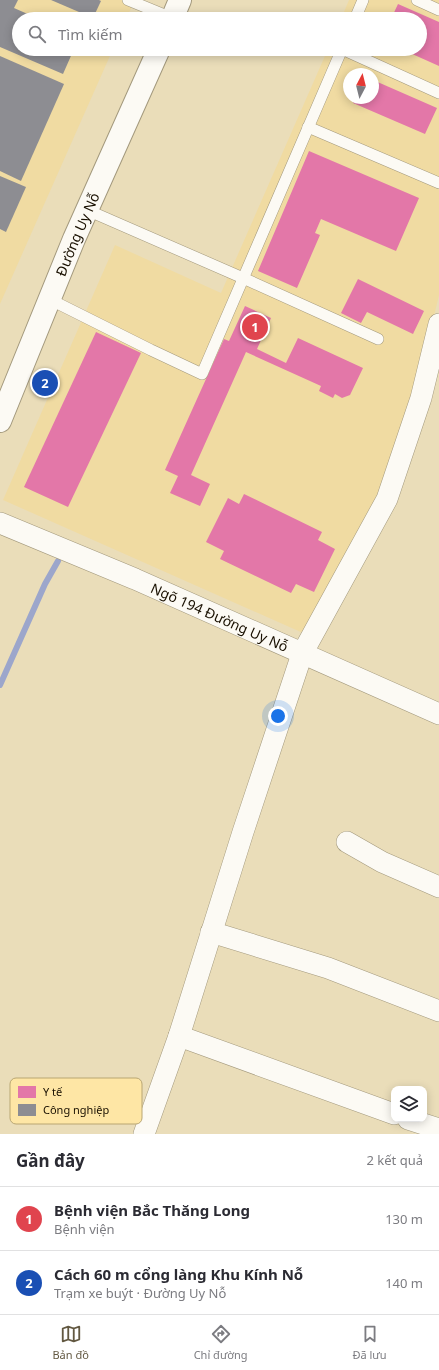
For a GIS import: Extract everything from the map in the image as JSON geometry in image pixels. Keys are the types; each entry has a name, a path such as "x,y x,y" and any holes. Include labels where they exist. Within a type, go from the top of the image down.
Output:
{"street":[{"name":"Đường Uy Nỗ","path":"0,421 74,239 156,56"},
{"path":"148,1133 243,832 302,654 387,499 421,398 439,324"},
{"name":"Ngõ 194 Đường Uy Nỗ","path":"0,523 439,714"},
{"path":"347,842 382,862 438,885"},
{"path":"211,932 328,968 439,1011"},
{"path":"179,1036 391,1113"},
{"path":"417,1122 439,1129"}],"lane":[{"path":"128,0 175,12"},
{"path":"357,12 363,0"},
{"path":"417,0 439,10"},
{"path":"49,299 202,374 339,56"},
{"path":"357,56 439,93"},
{"path":"308,127 439,183"},
{"path":"87,210 219,267 378,339"}],"shaded area":[{"path":"0,0 135,0 129,12 12,12 12,56 110,56 0,304"},
{"path":"349,0 439,0 439,295 424,359 376,499 303,633 3,500 115,245 221,293 325,56 427,56 427,12 344,12"}],"building: Y tế":[{"path":"398,4 416,12 394,12"},
{"path":"427,17 439,22 439,66 417,56 427,56"},
{"path":"379,83 437,108 425,134 355,104 379,104"},
{"path":"309,151 419,198 396,251 321,219 315,233 320,235 297,288 258,271"},
{"path":"358,279 424,311 413,334 367,312 361,323 341,313"},
{"path":"245,306 271,318 257,349 286,363 298,338 363,368 350,395 342,398 335,394 333,398 319,391 321,386 246,352 191,475 210,484 200,506 170,493 178,476 165,470 224,339 229,341"},
{"path":"96,332 141,353 68,507 24,487"},
{"path":"244,494 322,532 318,540 335,549 314,592 296,584 291,593 220,559 224,551 206,542 228,498 239,504"}],"building: Công nghiệp":[{"path":"0,0 18,0 14,8 23,12 12,12 12,52 0,47"},
{"path":"51,0 101,1 96,12 79,12"},
{"path":"0,56 64,84 21,181 0,171"},
{"path":"21,56 71,56 63,74"},
{"path":"0,176 26,187 6,232 0,229"}],"waterway":[{"path":"0,685 45,584 58,561"}],"place":[{"name":"Bệnh viện Bắc Thăng Long","path":"255,327"},
{"name":"Cách 60 m cổng làng Khu Kính Nỗ","path":"45,383"}]}
